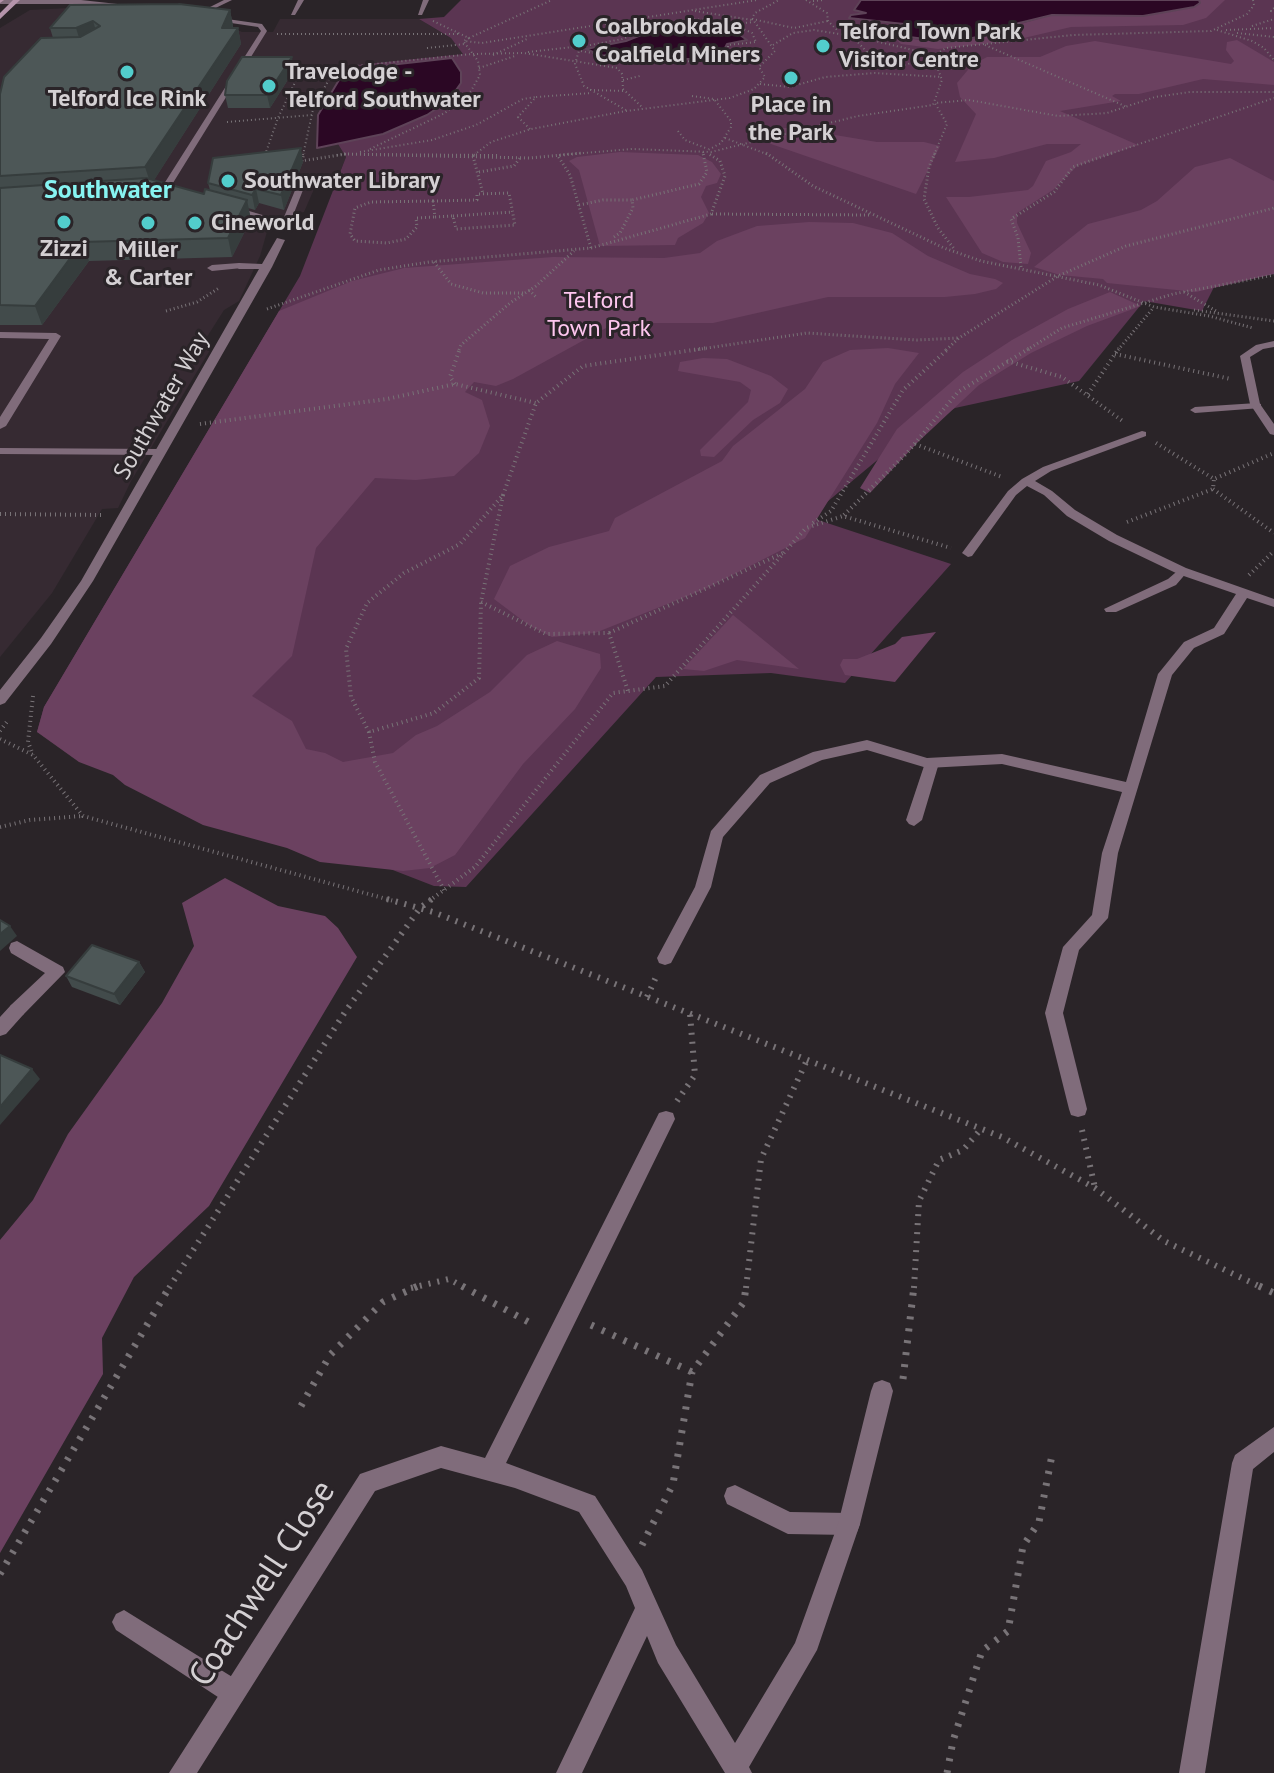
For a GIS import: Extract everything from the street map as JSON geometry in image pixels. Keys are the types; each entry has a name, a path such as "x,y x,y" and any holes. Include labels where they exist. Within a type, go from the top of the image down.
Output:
{"street":[{"path":"195,16 229,0"},
{"path":"293,14 301,0"},
{"path":"420,14 426,0"},
{"path":"0,1 81,2 156,9"},
{"path":"0,17 16,1"},
{"path":"72,12 81,2"},
{"path":"165,189 261,30 182,14"},
{"path":"134,191 165,189 179,193"},
{"path":"221,206 277,224 288,218 299,190"},
{"name":"Southwater Way","path":"0,700 87,581 267,267 280,240 277,224"},
{"path":"212,268 267,267"},
{"path":"0,335 56,336 0,426"},
{"path":"1274,344 1260,347 1245,356 1257,406 1274,432"},
{"path":"1195,410 1257,406"},
{"path":"968,553 1024,483 1047,469 1142,434"},
{"path":"0,451 160,452"},
{"path":"1024,483 1102,531 1182,571 1274,603"},
{"path":"1111,609 1172,582 1182,571"},
{"path":"1078,1109 1054,1013 1071,947 1100,918 1110,853 1165,674 1189,645 1219,631 1238,589"},
{"path":"665,958 703,887 716,835 765,779 818,756 867,745 932,763 1002,759 1131,789"},
{"path":"914,820 932,763"},
{"path":"0,1029 57,972 17,948"},
{"path":"491,1470 666,1119"},
{"path":"737,1770 805,1650 849,1524 881,1396"},
{"path":"1192,1773 1243,1463 1274,1438"},
{"name":"Coachwell Close","path":"182,1773 368,1482 441,1457 491,1470 587,1504 629,1571 667,1654 737,1770"},
{"path":"735,1496 788,1523 849,1524"},
{"path":"569,1773 647,1609"},
{"path":"124,1622 233,1692"}],"path":[{"path":"464,43 552,0"},
{"path":"733,0 740,2"},
{"path":"427,48 482,43 753,0"},
{"path":"753,20 755,13 779,0"},
{"path":"806,0 827,13 832,29 852,36 867,52 911,58 915,62 897,67 862,60 859,56 867,52"},
{"path":"812,2 824,0"},
{"path":"1216,30 1247,14 1254,5 1253,0"},
{"path":"1269,0 1274,9"},
{"path":"682,11 794,28 828,21"},
{"path":"663,13 674,21"},
{"path":"420,14 469,38"},
{"path":"262,166 278,118 300,72 583,46 622,39 674,21 705,19 733,24 752,33 756,42 731,43 728,50 736,54 714,59 629,61 581,51"},
{"path":"1222,32 1274,19"},
{"path":"733,24 753,20"},
{"path":"473,156 491,142 531,129 742,94 765,77 759,67 775,51 753,20"},
{"path":"1251,27 1274,28"},
{"path":"261,30 460,34"},
{"path":"773,45 793,33 814,30 935,55 946,48 1073,35 1216,30 1252,41 1264,48 1274,60"},
{"path":"1222,32 1274,37"},
{"path":"490,56 540,34"},
{"path":"365,151 458,105 471,91 480,75 479,68 464,43"},
{"path":"984,45 1129,107"},
{"path":"583,46 576,61 584,86 626,111"},
{"path":"479,68 524,53 617,68 625,91 643,108"},
{"path":"935,55 942,77 935,103 947,124 929,167 924,199 938,228 955,251"},
{"path":"302,161 314,105 336,68"},
{"path":"757,85 790,87 825,77 875,73 942,77"},
{"path":"623,80 640,76"},
{"path":"293,162 432,140 476,125 523,99 625,91"},
{"path":"344,154 520,158 632,149 704,152 858,116 923,109 935,103 969,100 1058,116 1107,113 1155,97 1190,92 1274,92"},
{"path":"692,96 714,99 731,121 725,138 704,152"},
{"path":"531,129 518,117 536,97"},
{"path":"1021,267 1018,238 1011,219 1054,192 1073,167 1274,98"},
{"path":"206,124 312,115"},
{"path":"678,131 685,140 720,161 725,176 711,214"},
{"path":"725,138 745,144 791,168 813,186 871,215 981,261 1099,285 1154,307 1274,321"},
{"path":"579,205 603,200 632,200 699,184 707,172 704,152"},
{"path":"473,156 483,194"},
{"path":"558,156 570,175 591,248"},
{"path":"479,172 514,166 520,158"},
{"path":"453,216 456,229 515,225 513,212 509,193 477,194 477,200 371,202 355,208 350,234 355,241 387,243 406,239 417,227 416,218 513,212"},
{"path":"606,242 620,233 633,208 632,200"},
{"path":"433,201 435,217"},
{"path":"0,1574 175,1277 345,1012 420,908 475,867 613,693 665,686 806,528 831,511 903,390 959,338 1058,276 1126,246 1274,208"},
{"path":"263,310 379,270 434,262 574,251 711,214 871,215"},
{"path":"455,384 450,377 461,345 574,251"},
{"path":"434,262 451,284 483,293 527,292 537,298"},
{"path":"166,311 197,302 252,266"},
{"path":"806,528 843,516 906,454 958,392 1062,328 1184,292 1274,275"},
{"path":"1184,292 1225,320"},
{"path":"1088,394 1115,354 1154,307"},
{"path":"1161,308 1225,320 1262,331"},
{"path":"369,732 434,713 479,678 481,602 503,495 536,403 583,366 807,333 917,340 959,338"},
{"path":"1115,354 1250,383"},
{"path":"200,424 387,399 455,384 536,403"},
{"path":"915,444 1024,483"},
{"path":"1213,489 1214,479"},
{"path":"1102,531 1213,489"},
{"path":"1213,489 1274,533"},
{"path":"444,890 375,762 369,732 351,697 346,649 367,603 404,573 460,544 503,495"},
{"path":"0,514 125,515"},
{"path":"843,516 968,553"},
{"path":"1238,589 1274,551"},
{"path":"481,602 546,634 609,633 784,552"},
{"path":"609,633 628,691"},
{"path":"36,683 29,711 28,742 33,755 83,816"},
{"path":"0,739 33,755"},
{"path":"0,827 30,820 83,816 420,908 981,1129 1095,1188 1164,1241 1274,1293"},
{"path":"666,1119 695,1075 690,1014"},
{"path":"629,1571 673,1484 692,1372 744,1302 761,1159 807,1060"},
{"path":"1078,1109 1095,1188"},
{"path":"881,1396 903,1382 915,1275 919,1201 939,1160 963,1150 981,1129"},
{"path":"301,1406 330,1355 383,1302 413,1287 449,1279 546,1331"},
{"path":"568,1315 692,1372"},
{"path":"947,1773 953,1741 982,1651 1008,1631 1023,1546 1039,1522 1052,1455"}],"shaded area":[{"path":"861,0 1199,0 1200,3 1194,7 1143,16 1052,15 1015,24 994,34 950,42 868,32 904,24 849,18 866,13 854,10"},
{"path":"90,7 225,25 242,32 273,32 280,19 419,19 451,38 464,54 346,66 318,116 317,148 338,144 346,157 336,182 314,189 304,212 283,216 268,228 260,256 239,301 224,310 205,340 210,350 118,508 102,509 52,593 0,657 0,28 30,10"},
{"path":"692,21 727,26 747,40 727,44 725,48 731,53 693,59 626,59 600,55 586,49 626,41 669,24"},
{"path":"452,58 461,72 461,83 449,100 427,115 383,134 317,148 318,115 345,70"}],"green space":[{"name":"Telford Town Park","path":"461,0 1274,0 1274,266 1214,287 1202,311 1144,301 1079,381 955,408 905,437 809,517 951,564 845,683 771,673 656,677 466,887 434,886 37,732 44,707 300,276 346,157 338,144 317,148 318,115 347,66 463,54 451,38 419,19 444,17"},
{"path":"1199,0 1225,0 1206,18 1183,25 1071,27 1011,41 938,49 901,44 896,39 873,34 927,41 966,40 1052,15 1157,14 1194,7"},
{"path":"1237,40 1274,62 1274,85 1203,79 1139,94 1115,94 1112,96 1121,101 1060,111 1138,145 1077,166 1053,190 1017,213 1017,223 1031,253 1028,264 1003,262 982,253 946,197 1028,190 1046,161 1071,152 1081,144 1047,144 994,158 955,162 976,114 960,97 957,83 972,65 987,57 1040,57 1066,46 1095,41 1231,64 1234,61 1226,50 1227,42"},
{"path":"793,128 877,142 924,142 940,146 916,194 771,144 759,135 761,130"},
{"path":"620,152 698,155 712,162 721,174 717,183 706,186 701,197 709,213 703,223 678,238 675,245 600,246 579,170 569,161 577,157"},
{"path":"1230,158 1274,181 1274,274 1196,292 1107,283 1103,279 1060,275 1034,267 1088,224 1141,210 1157,201 1195,167"},
{"path":"853,223 892,233 928,256 970,274 1003,283 996,289 975,294 828,297 713,323 635,323 606,328 496,386 474,382 465,392 482,400 490,426 479,453 454,476 416,480 375,478 316,548 292,656 252,696 292,721 306,749 325,753 343,762 393,753 416,735 437,726 490,692 527,655 557,641 600,654 601,668 575,709 523,764 455,855 430,868 403,871 320,862 287,848 203,825 125,785 113,775 79,762 37,732 44,707 279,311 352,281 404,268 553,257 664,258 700,253 717,241 757,226"},
{"path":"1110,292 1141,306 1087,326 1031,353 979,385 918,442 870,493 860,488 897,429 963,372 1068,309"},
{"path":"888,348 919,353 895,384 877,423 805,538 705,589 595,633 552,637 530,626 494,599 510,566 549,547 609,531 615,518 722,461 733,446 805,389 823,362 850,350"},
{"path":"703,358 727,359 771,376 788,389 780,403 753,420 714,457 701,456 700,450 748,402 751,390 740,382 678,371 680,362"},
{"path":"733,615 799,669 737,660 704,671 683,669"},
{"path":"936,632 895,682 845,675 840,665 843,659 857,659 895,644 902,637"},
{"path":"225,878 278,906 325,916 338,928 357,957 209,1206 134,1277 102,1338 103,1374 0,1553 0,1240 33,1200 68,1134 162,1003 194,946 182,903"}],"building":[{"path":"179,4 230,10 222,28 238,28 145,167 0,176 0,94 4,77 41,38 80,37 100,26 93,21 76,28 50,28 70,5"},
{"path":"242,57 292,57 267,95 225,95 227,81"},
{"path":"301,148 281,195 256,189 252,195 208,183 213,158"},
{"path":"146,178 204,194 205,189 247,200 228,238 82,242 35,306 0,305 0,188"},
{"path":"0,920 10,926 0,934"},
{"path":"92,945 139,962 114,994 66,976"},
{"path":"0,1055 32,1069 0,1107"}],"place":[{"name":"Coalbrookdale Coalfield Miners","path":"579,41"},
{"name":"Telford Town Park Visitor Centre","path":"823,46"},
{"name":"Telford Ice Rink","path":"127,72"},
{"name":"Place in the Park","path":"791,78"},
{"name":"Travelodge - Telford Southwater","path":"269,86"},
{"name":"Southwater Library","path":"228,181"},
{"name":"Zizzi","path":"64,222"},
{"name":"Miller & Carter","path":"148,223"},
{"name":"Cineworld","path":"195,223"}],"district":[{"name":"Southwater","path":"108,191"}]}
